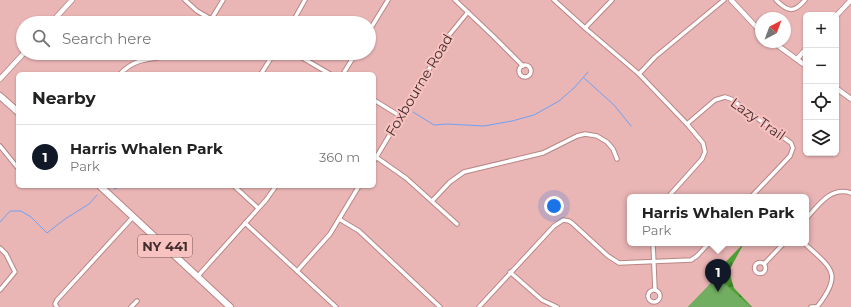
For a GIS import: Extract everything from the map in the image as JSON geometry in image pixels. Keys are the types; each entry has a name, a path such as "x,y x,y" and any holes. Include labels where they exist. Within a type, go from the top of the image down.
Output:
{"main road":[{"path":"0,96 16,110"},
{"name":"NY 441","path":"102,188 226,305"}],"street":[{"path":"57,16 72,0"},
{"path":"185,0 204,16"},
{"path":"213,16 223,0"},
{"path":"296,16 305,0"},
{"path":"376,20 388,0"},
{"path":"455,0 523,66"},
{"path":"554,0 639,74 688,124 703,143 705,148 704,156 697,166 671,194"},
{"path":"585,28 612,0"},
{"path":"639,74 655,57 724,0"},
{"path":"731,0 755,26"},
{"path":"776,0 784,8 793,9 800,6 806,0"},
{"path":"839,13 851,0"},
{"name":"Foxbourne Road","path":"376,157 450,34 468,12"},
{"path":"781,48 803,64"},
{"path":"797,60 803,53"},
{"path":"0,79 18,60"},
{"path":"122,72 135,62 144,60"},
{"path":"262,72 270,60"},
{"path":"306,60 327,72"},
{"path":"344,72 352,60"},
{"path":"839,90 851,99"},
{"name":"Lazy Trail","path":"688,124 715,100 725,97 731,99 791,143 793,151 790,156 755,194"},
{"path":"376,101 400,116"},
{"path":"432,201 450,182 464,172 543,153 577,136 585,134 597,136 607,142 617,159"},
{"path":"0,146 16,166"},
{"path":"376,160 406,178 457,224"},
{"path":"236,188 258,208"},
{"path":"197,277 274,188"},
{"path":"297,271 320,246 358,188"},
{"path":"809,216 825,198 832,194 840,191 851,193"},
{"path":"57,307 55,304 57,300 133,217"},
{"path":"339,219 359,231 440,307"},
{"path":"479,307 510,272 560,221 563,220 569,221 608,256 619,263 683,261 694,259 706,246"},
{"path":"244,223 336,307"},
{"path":"653,246 655,290"},
{"path":"764,264 781,246"},
{"path":"807,246 826,263 832,275 830,288 817,307 811,307"},
{"path":"0,248 6,254 15,273 0,290"},
{"path":"510,272 542,300 557,307"},
{"path":"131,307 137,301"}],"green space":[{"path":"742,246 729,271 734,288 752,307 688,307 717,277 718,270"},
{"path":"717,277 751,307 688,307"}],"waterway":[{"path":"413,112 434,125 447,124 484,126 512,121 534,115 559,101 574,88 588,72"},
{"path":"584,78 614,105 631,126"},
{"path":"0,222 10,211 21,211 31,217 47,233 65,219 89,204 97,195"}],"place":[{"name":"Harris Whalen Park","path":"718,292"}]}
